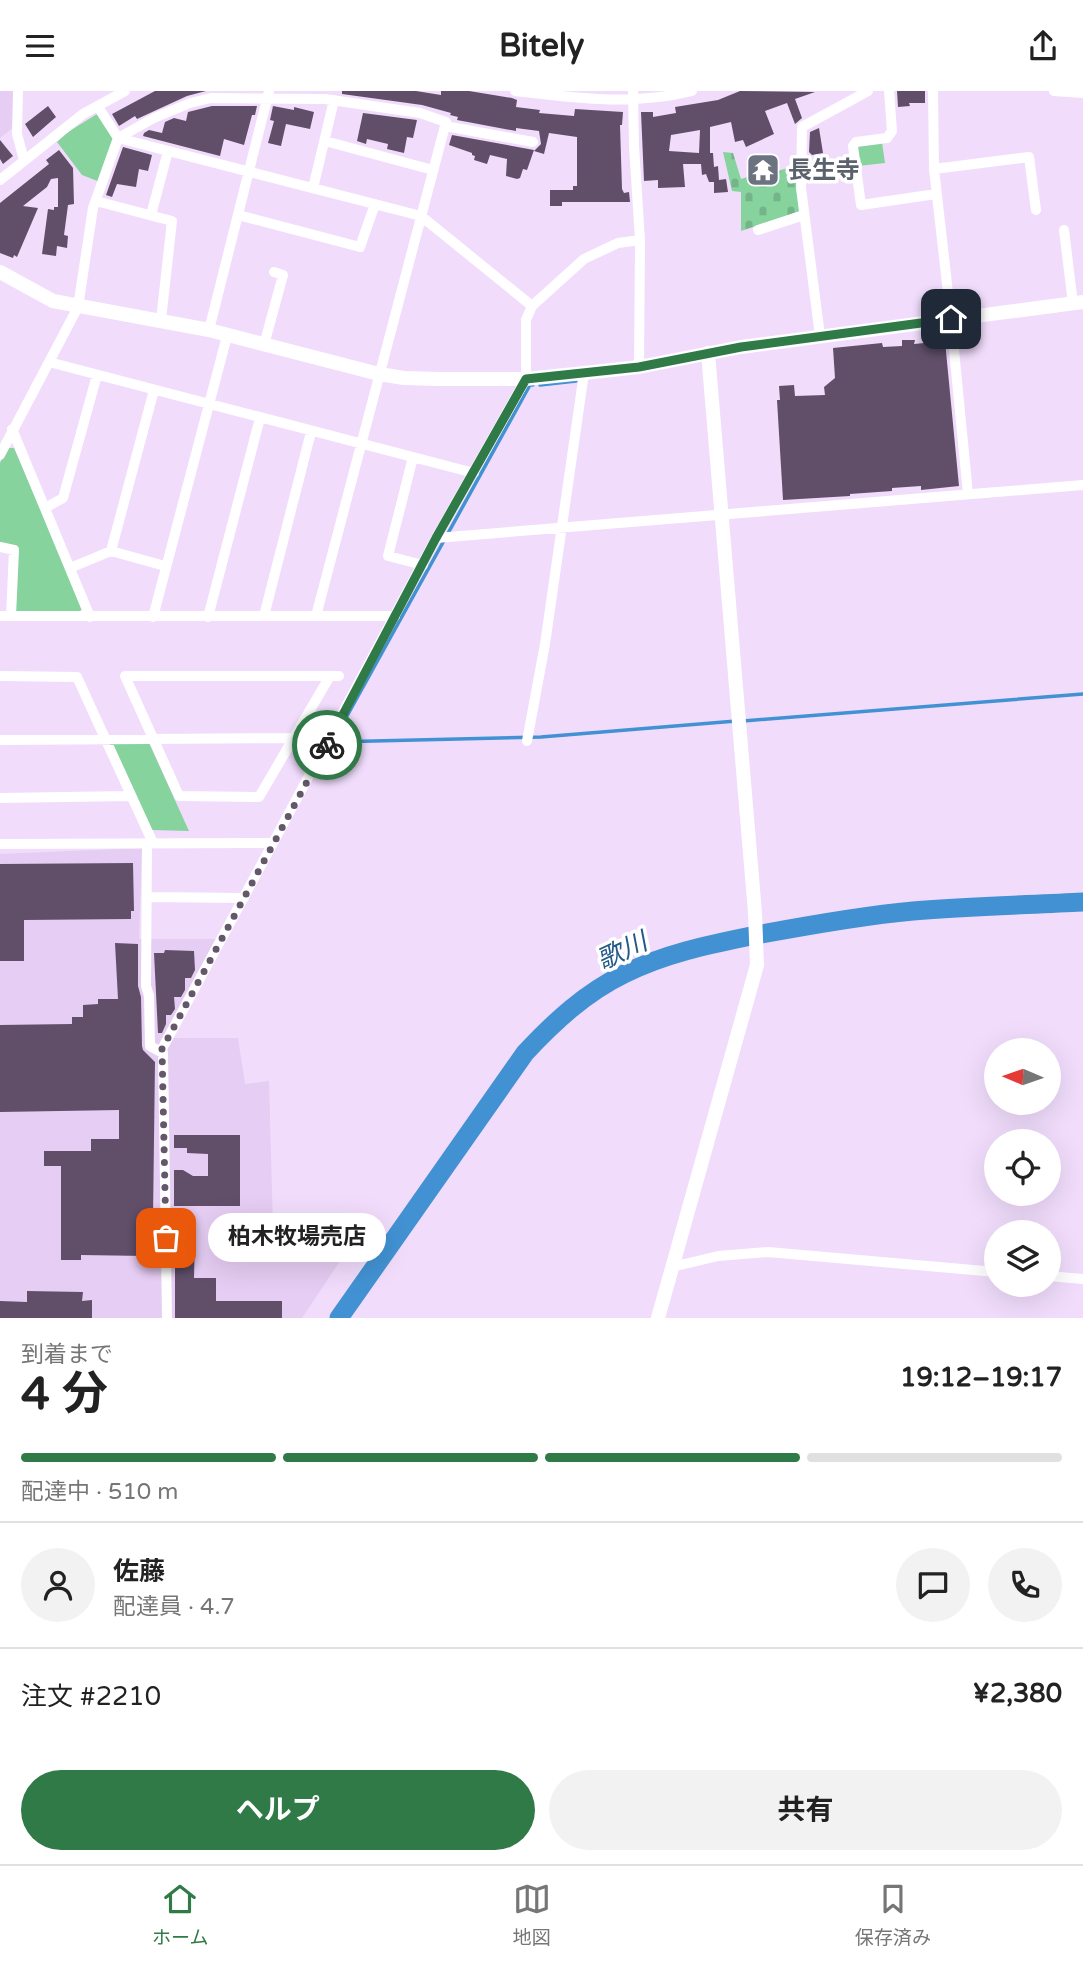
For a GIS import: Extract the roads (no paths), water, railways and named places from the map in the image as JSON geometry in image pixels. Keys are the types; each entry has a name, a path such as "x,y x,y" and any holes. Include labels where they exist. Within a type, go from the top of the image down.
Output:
{"street":[{"path":"18,91 17,134 24,160"},
{"path":"0,180 83,114 125,91"},
{"path":"516,91 605,100 692,91"},
{"path":"820,336 801,188 802,127 868,91"},
{"path":"889,91 892,131 887,138 856,142 853,146 861,205 936,194"},
{"path":"933,91 936,194 968,494"},
{"path":"1054,91 1083,93"},
{"path":"209,330 268,95"},
{"path":"0,455 78,307 96,201 118,138 153,118 190,103 211,98 268,95 334,100 421,113 446,122 316,616"},
{"path":"633,96 640,240 639,367"},
{"path":"313,188 334,100"},
{"path":"98,107 118,138 421,216 532,306"},
{"path":"444,126 533,142"},
{"path":"325,141 433,170"},
{"path":"151,215 168,151"},
{"path":"934,169 1029,157 1036,210"},
{"path":"977,163 979,177"},
{"path":"96,201 172,221 161,320"},
{"path":"238,215 360,247 375,204"},
{"path":"758,230 804,215"},
{"path":"0,272 53,301 209,330 379,374 404,378 526,379 639,367 708,353 820,336 1078,303 1063,230"},
{"path":"167,1318 162,1049 436,538 526,379 526,320 532,306 584,259 618,243 640,240"},
{"path":"264,345 282,275"},
{"path":"153,617 227,336"},
{"path":"658,1318 757,965 756,921 708,353"},
{"path":"49,362 474,474"},
{"path":"527,741 545,643 584,373"},
{"path":"45,508 62,498 97,375"},
{"path":"111,551 154,390"},
{"path":"208,617 260,418"},
{"path":"12,429 90,617"},
{"path":"264,617 311,432"},
{"path":"413,457 388,555 423,565"},
{"path":"436,538 1083,485"},
{"path":"0,547 14,550 6,616 396,616"},
{"path":"71,568 111,551 165,566"},
{"path":"125,676 335,676 292,738 259,797 179,796 152,738 125,676"},
{"path":"0,677 76,677 130,796 150,843 146,986 149,996 150,1046 163,1053"},
{"path":"0,740 292,738"},
{"path":"0,798 130,796"},
{"path":"0,844 273,843"},
{"path":"147,897 244,898"},
{"path":"672,1267 718,1256 768,1252 984,1271"},
{"path":"1061,1277 1083,1279"}],"waterway":[{"path":"540,385 576,381"},
{"path":"342,725 530,385 533,385"},
{"path":"743,721 1083,694"},
{"path":"332,742 541,737 736,721"},
{"name":"歌川","path":"339,1318 525,1053 571,1009 610,982 639,967 686,951 811,925 913,911 1083,902"}],"place":[{"name":"長生寺","path":"763,170"},
{"name":"柏木牧場売店","path":"166,1238"}]}
